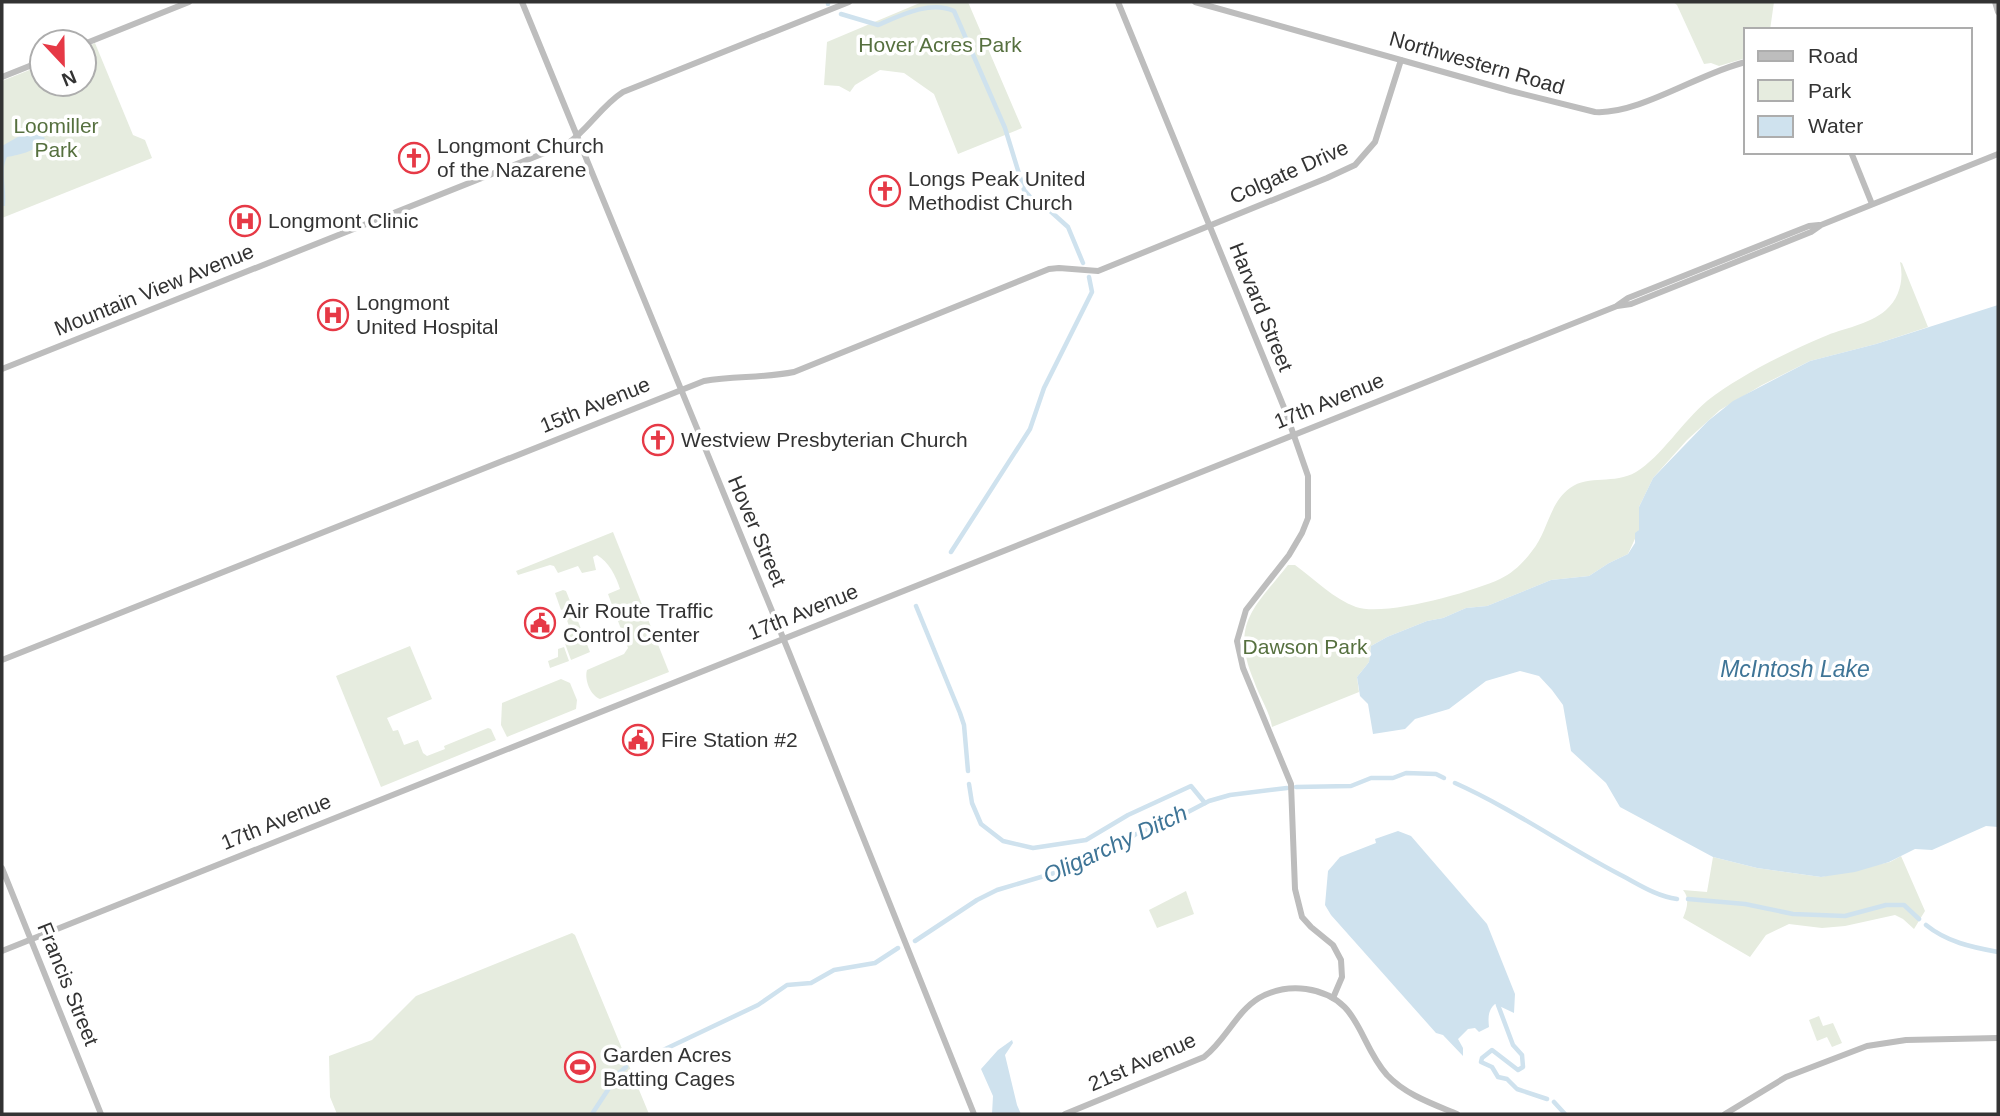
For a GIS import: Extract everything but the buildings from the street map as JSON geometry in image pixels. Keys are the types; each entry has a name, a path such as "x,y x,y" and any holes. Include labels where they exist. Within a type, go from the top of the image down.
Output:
{"street":[{"path":"98,38 189,2"},
{"name":"Hover Street","path":"522,2 974,1114"},
{"name":"Mountain View Avenue","path":"2,369 567,144 608,103 629,89 849,2"},
{"name":"Harvard Street","path":"1118,2 1294,434 1308,475 1308,518 1302,533 1289,555 1246,610 1237,641 1243,668 1291,784 1295,888 1302,917 1311,928 1333,945 1341,960 1342,977 1333,998"},
{"name":"Northwestern Road","path":"1195,2 1582,110 1603,113 1627,107 1744,63"},
{"path":"1995,2 1998,12"},
{"name":"Colgate Drive","path":"1209,226 1337,173 1361,160 1380,131 1401,60"},
{"path":"2,76 28,66"},
{"path":"1852,154 1872,204"},
{"name":"17th Avenue","path":"2,951 1294,434 1617,306 1630,304 1734,263 1998,154"},
{"name":"15th Avenue","path":"2,660 704,381 794,372 1035,274 1059,268 1098,271 1209,226"},
{"name":"Francis Street","path":"2,868 101,1114"},
{"name":"21st Avenue","path":"1065,1114 1204,1056 1221,1041 1246,1008 1266,994 1303,988 1333,998"},
{"path":"1333,998 1350,1011 1377,1060 1392,1080 1419,1097 1457,1114"},
{"path":"1725,1114 1786,1077 1867,1046 1906,1040 1998,1038"}],"green space":[{"name":"Hover Acres Park","path":"922,2 968,2 1022,128 958,154 934,94 904,73 880,70 855,85 850,92 839,86 824,85 827,42"},
{"path":"1673,2 1774,2 1770,28 1744,28 1744,59 1719,66 1704,64 1677,5"},
{"name":"Loomiller Park","path":"98,50 133,135 145,140 152,158 2,218 2,81 28,71 28,98 98,98"},
{"name":"Dawson Park","path":"1900,262 1928,327 1810,361 1720,410 1687,440 1653,478 1639,507 1639,530 1628,554 1589,576 1551,580 1487,606 1466,608 1387,637 1371,646 1369,662 1357,677 1359,692 1272,727 1247,661 1245,631 1256,606 1288,565 1295,565 1348,603 1369,609 1387,609 1428,602 1500,579 1529,555 1542,535 1557,502 1570,488 1585,481 1619,478 1636,472 1654,457 1698,409 1733,383 1794,350 1864,323 1886,310 1895,300 1900,288"},
{"path":"613,532 669,672 600,699 589,687 587,670 624,654 628,648 608,594 620,589 612,570 597,555 593,557 596,570 582,573 578,566 558,573 554,566 550,565 518,575 516,571"},
{"path":"566,591 572,606 561,610 555,593"},
{"path":"574,611 590,652 571,660 563,638 572,634 565,615"},
{"path":"410,646 432,699 387,718 393,731 398,730 404,745 418,740 427,756 488,728 496,740 381,787 336,676"},
{"path":"564,647 569,661 550,668 548,661 558,657 558,649"},
{"path":"561,679 570,683 577,700 576,709 507,737 501,725 502,703"},
{"path":"1901,856 1925,911 1914,929 1895,915 1822,928 1789,924 1766,935 1750,957 1683,918 1687,900 1683,890 1707,892 1713,857 1757,868 1821,877 1890,862"},
{"path":"1186,891 1194,914 1157,928 1149,910"},
{"path":"572,933 649,1114 337,1114 330,1097 329,1056 372,1040 416,996"},
{"path":"1819,1016 1823,1026 1833,1023 1842,1043 1832,1047 1827,1037 1817,1041 1809,1020"}],"water":[{"path":"23,134 40,134 45,138 33,149 7,157 4,168 5,206 2,206 2,146"},
{"name":"McIntosh Lake","path":"1998,305 1998,827 1986,826 1932,850 1915,849 1889,862 1855,872 1821,877 1757,868 1713,857 1620,807 1606,783 1571,751 1563,705 1552,690 1539,676 1520,671 1486,681 1449,709 1415,719 1405,729 1373,734 1368,704 1360,696 1357,677 1369,662 1371,646 1427,621 1443,618 1466,608 1487,606 1551,580 1589,576 1628,554 1635,543 1635,533 1639,530 1639,507 1653,478 1708,421 1733,401 1810,361 1876,344"},
{"path":"1398,831 1411,836 1487,924 1515,994 1514,1013 1495,1004 1489,1014 1489,1027 1479,1032 1475,1028 1468,1029 1458,1039 1463,1048 1463,1056 1443,1035 1436,1033 1325,905 1328,871 1340,857 1376,843 1375,839"},
{"path":"1012,1040 1013,1043 1005,1055 1021,1114 992,1114 993,1096 981,1069 998,1050"}],"waterway":[{"path":"841,14 878,25 926,8 954,11 1005,128 1024,190 1068,227 1083,263"},
{"path":"951,552 1030,429 1044,388 1092,292 1089,277"},
{"path":"916,606 964,725 968,771"},
{"name":"Oligarchy Ditch","path":"1296,787 1351,786 1371,778 1393,778 1406,773 1436,774 1444,778"},
{"name":"Oligarchy Ditch","path":"1455,783 1639,885 1677,899"},
{"path":"969,784 972,803 981,824 1003,841 1033,848 1086,840 1128,815 1191,786 1205,803"},
{"name":"Oligarchy Ditch","path":"915,941 997,890 1078,866 1136,834 1167,823 1209,801 1230,795 1287,788"},
{"name":"Oligarchy Ditch","path":"1688,899 1745,904 1793,914 1845,916 1886,905 1904,905 1919,919"},
{"name":"Oligarchy Ditch","path":"1926,925 1951,940 1998,952"},
{"name":"Oligarchy Ditch","path":"640,1061 758,1005 787,985 811,983 834,970 875,963 898,948"},
{"path":"1498,1005 1513,1045 1522,1055 1523,1067 1518,1070 1492,1050 1481,1062 1492,1067 1498,1077 1507,1079 1517,1089 1547,1099"},
{"name":"Oligarchy Ditch","path":"592,1114 619,1073 626,1067"},
{"path":"1554,1102 1565,1114"}],"place":[{"name":"Longmont Church of the Nazarene","path":"414,158"},
{"name":"Longs Peak United Methodist Church","path":"885,191"},
{"name":"Longmont Clinic","path":"245,221"},
{"name":"Longmont United Hospital","path":"333,315"},
{"name":"Westview Presbyterian Church","path":"658,440"},
{"name":"Air Route Traffic Control Center","path":"540,623"},
{"name":"Fire Station #2","path":"638,740"},
{"name":"Garden Acres Batting Cages","path":"580,1067"}]}
